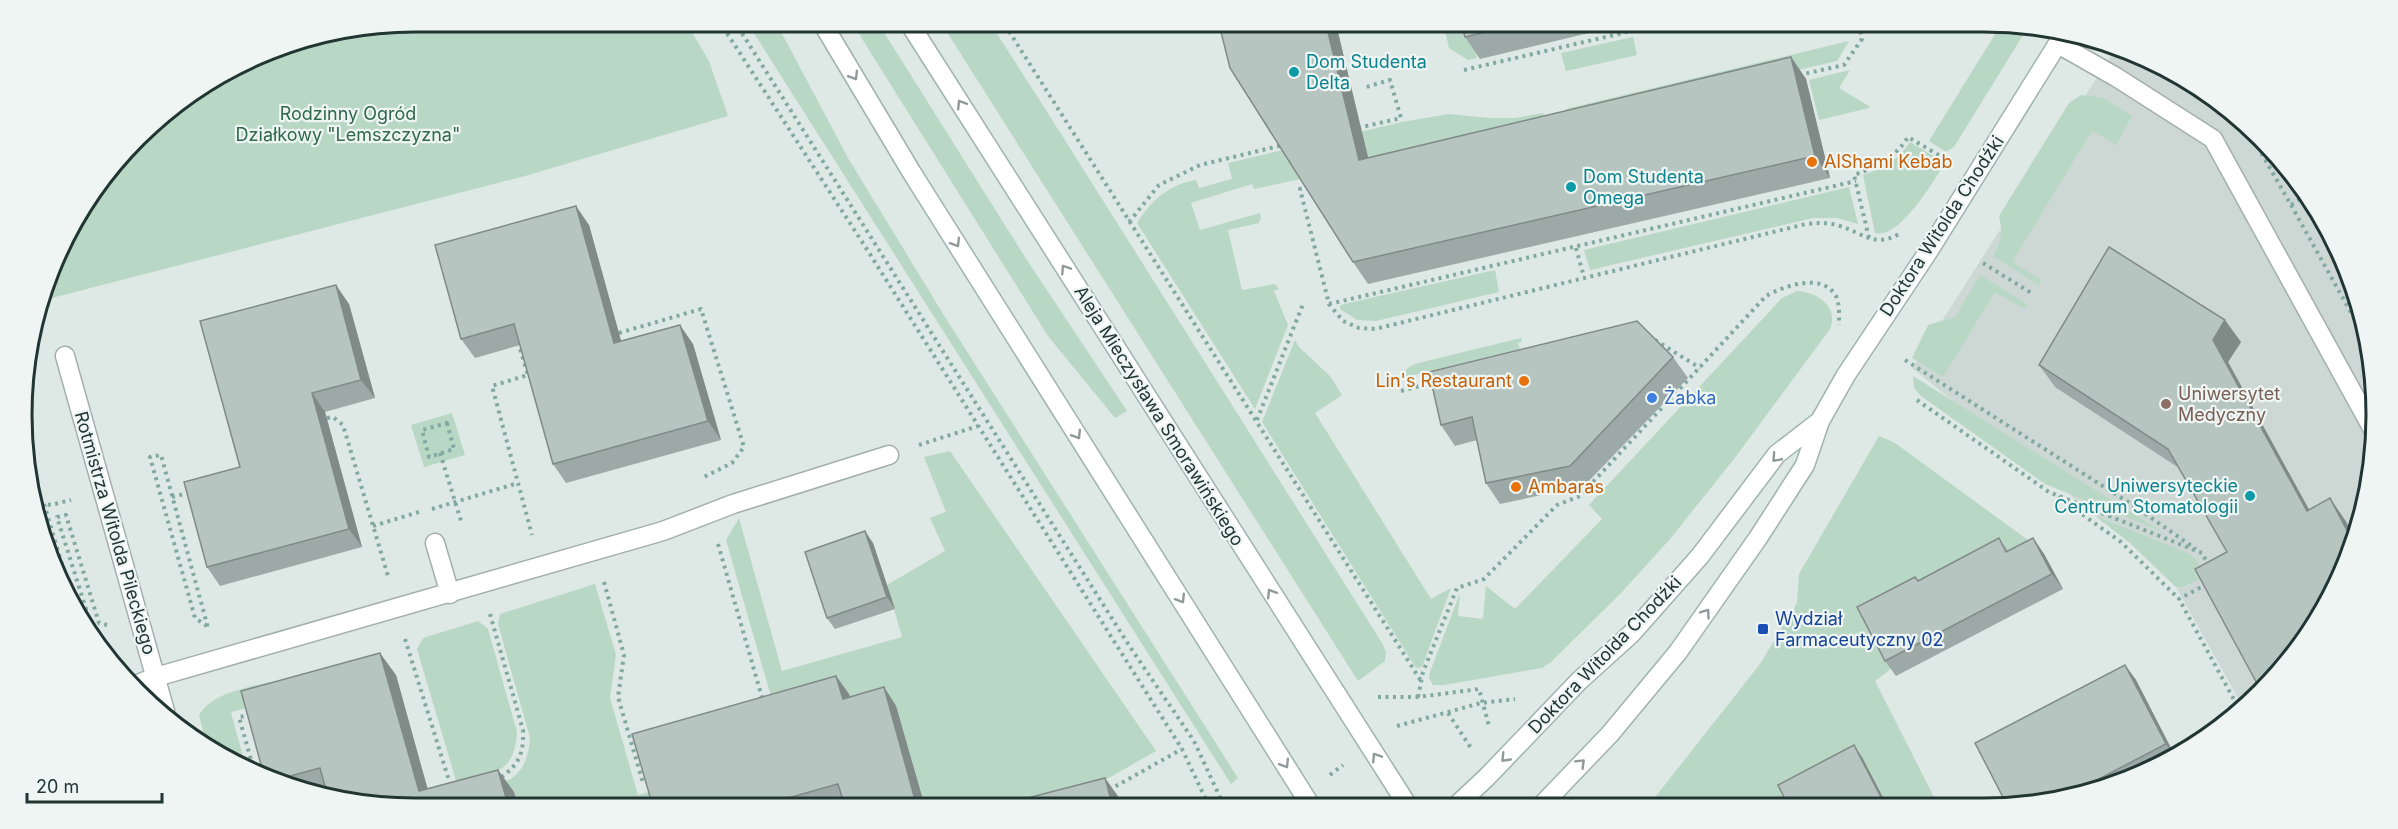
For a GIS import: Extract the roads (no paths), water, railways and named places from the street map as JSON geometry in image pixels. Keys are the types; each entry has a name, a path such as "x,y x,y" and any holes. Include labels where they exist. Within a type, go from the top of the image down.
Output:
{"main road":[{"path":"828,32 925,193 1306,798"},
{"name":"Aleja Mieczysława Smorawińskiego","path":"915,32 1403,798"},
{"name":"Doktora Witolda Chodźki","path":"1548,798 1617,724 1678,652 1723,589 1805,465 1820,420 1846,375 1928,252 2061,40"},
{"path":"2066,41 2116,77 2213,139 2366,417"},
{"name":"Rotmistrza Witolda Pileckiego","path":"65,356 147,681 156,697"},
{"name":"Doktora Witolda Chodźki","path":"1465,798 1580,681 1631,634 1700,556 1777,454 1820,420"},
{"path":"147,681 663,531 733,504 889,455"},
{"path":"435,543 450,594"}],"place":[{"name":"Dom Studenta Delta","path":"1294,72"},
{"name":"AlShami Kebab","path":"1812,162"},
{"name":"Dom Studenta Omega","path":"1571,187"},
{"name":"Lin's Restaurant","path":"1524,381"},
{"name":"Żabka","path":"1652,398"},
{"name":"Uniwersytet Medyczny","path":"2166,404"},
{"name":"Ambaras","path":"1516,487"},
{"name":"Uniwersyteckie Centrum Stomatologii","path":"2250,496"},
{"name":"Wydział Farmaceutyczny 02","path":"1763,629"}],"park label":[{"name":"Rodzinny Ogród Działkowy \"Lemszczyzna\"","path":"348,124"}]}
